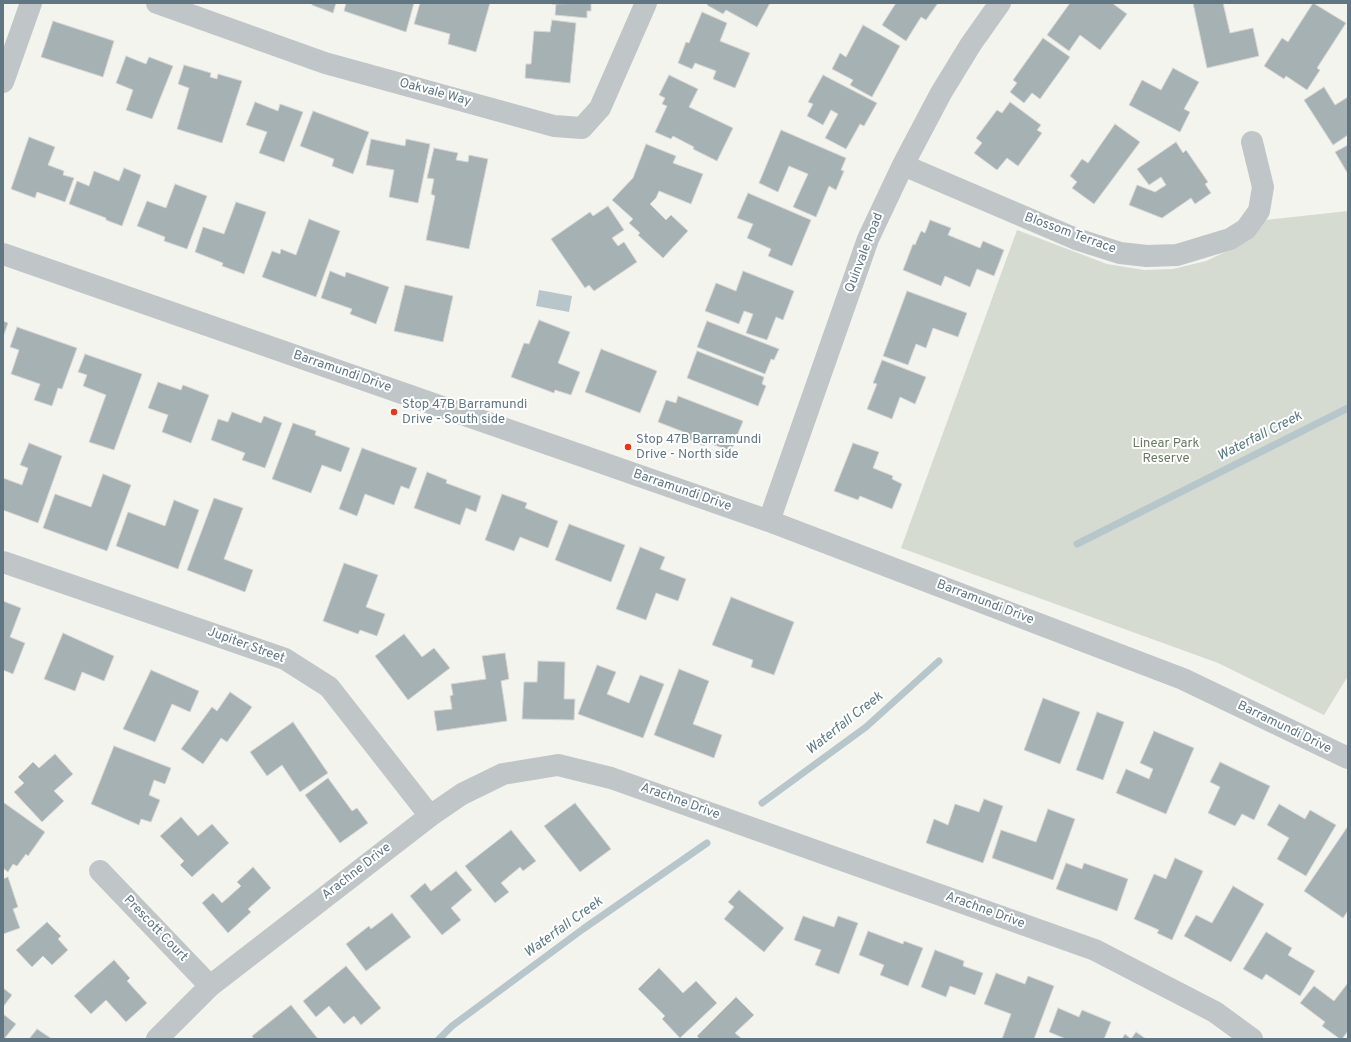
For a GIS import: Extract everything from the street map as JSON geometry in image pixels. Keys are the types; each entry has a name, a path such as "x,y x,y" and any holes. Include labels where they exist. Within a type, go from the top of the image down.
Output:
{"street":[{"path":"3,82 30,3"},
{"name":"Oakvale Way","path":"156,3 325,63 554,126 582,128 600,108 646,3"},
{"name":"Quinvale Road","path":"769,521 868,239 902,165 941,93 971,44 1000,3"},
{"name":"Blossom Terrace","path":"902,165 1076,239 1120,253 1147,256 1177,255 1230,238 1246,229 1259,211 1264,187 1252,142"},
{"name":"Barramundi Drive","path":"3,254 769,521 1182,679 1348,758"},
{"name":"Jupiter Street","path":"3,562 285,659 329,687 430,816"},
{"name":"Arachne Drive","path":"157,1039 210,986 430,816 462,794 503,774 558,765 611,778 1094,950 1215,1012 1252,1039"},
{"name":"Prescott Court","path":"100,871 210,986"}],"green space":[{"name":"Linear Park Reserve","path":"1348,211 1348,676 1324,715 1218,663 901,548 1017,230 1107,264 1144,270 1173,269 1206,261 1240,245 1265,220"}],"shaded area":[{"path":"539,290 572,296 569,312 536,306"}],"building":[{"path":"312,3 336,3 333,13 312,5"},
{"path":"346,3 414,3 406,32 344,11"},
{"path":"420,3 490,3 476,52 448,44 450,34 414,24"},
{"path":"591,3 591,11 587,11 587,18 555,15 556,4 552,4"},
{"path":"708,3 770,3 757,27 726,10 723,14 707,5"},
{"path":"896,3 938,3 926,20 921,17 906,41 882,25"},
{"path":"1070,3 1112,3 1127,14 1100,50 1080,35 1069,51 1047,35"},
{"path":"1193,3 1223,3 1230,33 1253,28 1259,56 1207,68"},
{"path":"1313,3 1346,23 1317,68 1320,70 1307,90 1286,76 1284,79 1264,66 1282,38 1288,42"},
{"path":"702,12 727,23 720,41 750,53 735,88 713,79 716,71 695,63 692,69 678,63 686,42 689,43"},
{"path":"552,20 576,23 570,83 525,78 526,64 531,64 534,31 550,32"},
{"path":"53,21 114,41 103,77 41,57"},
{"path":"863,25 900,46 872,97 850,85 853,80 832,69 840,53 846,57"},
{"path":"1043,38 1070,57 1040,99 1032,93 1024,103 1010,92 1017,83 1013,80"},
{"path":"126,56 146,64 149,57 173,66 152,119 126,110 133,90 116,83"},
{"path":"184,65 211,73 210,77 217,79 218,74 242,81 222,143 177,129 189,88 178,84"},
{"path":"1173,68 1199,82 1184,109 1190,112 1180,132 1129,105 1142,80 1161,90"},
{"path":"669,75 698,89 689,107 733,128 717,161 693,149 694,147 673,136 671,139 655,132 667,106 662,104 665,98 659,95"},
{"path":"823,75 877,103 864,126 860,124 846,149 825,138 838,114 831,110 823,125 807,116 813,104 808,102"},
{"path":"1324,87 1335,105 1348,97 1348,135 1333,145 1304,100"},
{"path":"255,102 278,111 280,104 303,112 284,162 259,153 267,132 246,125"},
{"path":"1010,102 1041,125 1037,130 1042,133 1018,166 1007,158 997,170 974,153 982,143 976,138 997,110 1002,113"},
{"path":"313,111 369,132 353,174 332,166 334,159 300,146"},
{"path":"1115,124 1140,142 1094,204 1072,188 1077,182 1070,176 1082,159 1088,163"},
{"path":"781,130 846,158 841,170 844,171 836,190 829,186 816,217 793,207 808,174 789,166 778,192 759,183"},
{"path":"29,137 55,147 48,165 64,171 63,175 74,178 65,202 37,192 35,198 11,189"},
{"path":"371,139 405,146 406,139 430,144 418,203 389,197 394,170 366,165"},
{"path":"1176,142 1183,153 1186,150 1208,182 1205,184 1211,193 1195,204 1191,198 1162,218 1129,205 1137,185 1155,192 1166,185 1161,177 1149,185 1137,169"},
{"path":"646,144 676,156 673,163 703,174 691,204 659,191 656,198 650,204 666,220 671,215 688,231 663,258 638,235 640,233 629,223 633,219 612,200 633,178"},
{"path":"1348,145 1348,174 1335,152"},
{"path":"434,148 458,153 456,160 468,162 469,155 488,159 469,249 426,240 435,196 431,194 434,179 427,178"},
{"path":"124,168 141,175 122,226 106,220 106,218 69,204 77,181 89,186 94,171 119,181"},
{"path":"175,184 207,196 187,249 164,241 165,237 137,226 147,201 166,208"},
{"path":"748,193 811,220 792,266 768,256 771,249 747,238 753,224 737,218"},
{"path":"236,202 266,212 244,274 222,266 223,263 195,252 203,227 224,234"},
{"path":"608,206 624,230 612,238 618,246 624,242 637,262 594,291 589,285 585,288 551,239 590,212 593,216"},
{"path":"309,219 340,231 316,297 262,277 272,251 280,254 281,249 296,255"},
{"path":"930,220 951,228 948,235 980,248 983,241 1004,250 994,276 977,269 970,287 945,276 941,286 903,270 913,244 915,245 921,231 925,233"},
{"path":"330,271 345,277 346,272 389,287 376,324 350,314 352,309 321,298"},
{"path":"743,271 794,291 783,320 776,317 767,340 746,333 753,314 744,311 739,324 705,311 716,283 736,291"},
{"path":"405,285 453,296 443,342 394,331"},
{"path":"907,291 967,313 958,337 933,328 926,348 916,344 908,365 883,356"},
{"path":"539,320 570,332 558,363 580,372 571,395 555,390 554,393 511,377 524,343 529,344"},
{"path":"3,321 8,323 3,337"},
{"path":"707,321 779,349 774,360 771,359 765,374 697,347"},
{"path":"17,327 77,348 62,389 58,388 52,406 34,400 40,384 11,374 19,350 10,347"},
{"path":"601,349 657,371 640,413 585,392"},
{"path":"697,351 764,377 762,384 766,386 758,406 687,378"},
{"path":"85,354 142,374 114,450 89,442 106,395 83,386 87,375 78,372"},
{"path":"882,360 926,377 915,404 900,397 892,419 867,409 877,384 873,383"},
{"path":"158,382 181,390 183,385 209,395 191,443 162,432 168,415 148,408"},
{"path":"678,396 743,421 731,451 706,442 704,446 687,439 689,434 658,422 666,400 676,403"},
{"path":"232,412 261,423 264,416 282,423 265,468 242,460 245,453 211,440 218,419 228,422"},
{"path":"293,423 316,431 315,435 350,448 341,472 322,465 311,493 272,479"},
{"path":"29,443 62,456 38,523 3,510 3,478 22,485 28,468 20,465"},
{"path":"853,443 879,452 873,468 893,476 892,479 902,484 892,509 860,496 858,500 834,491"},
{"path":"362,448 417,468 409,489 401,486 394,505 365,494 357,516 339,509"},
{"path":"427,472 447,480 446,483 481,496 476,512 466,508 460,525 414,508"},
{"path":"103,474 131,485 107,551 43,528 55,494 91,507"},
{"path":"502,494 527,503 525,508 558,521 548,548 520,537 514,551 485,540"},
{"path":"214,498 243,508 224,559 253,570 245,592 187,570"},
{"path":"174,500 199,510 178,569 116,546 128,512 165,526"},
{"path":"569,524 625,545 611,582 555,560"},
{"path":"640,547 665,557 660,569 686,579 678,601 656,593 646,620 616,609"},
{"path":"344,563 378,575 366,607 385,614 377,636 360,630 358,634 323,621"},
{"path":"731,597 794,622 774,675 751,667 753,660 712,645"},
{"path":"3,601 21,608 10,637 25,643 13,674 3,670"},
{"path":"63,633 114,656 104,681 82,672 75,691 44,679"},
{"path":"404,634 422,657 434,648 450,668 408,700 375,656"},
{"path":"505,653 509,679 501,681 507,721 437,731 434,711 452,709 450,696 453,695 451,684 486,679 482,656"},
{"path":"538,661 565,662 564,699 575,699 574,720 522,719 524,682 537,682"},
{"path":"597,665 616,672 607,694 629,703 640,675 664,684 643,738 578,714"},
{"path":"679,669 709,681 693,724 722,735 714,758 654,735"},
{"path":"151,670 199,691 190,712 172,704 155,742 123,729"},
{"path":"230,692 252,707 227,742 221,738 203,764 181,749 212,707 217,711"},
{"path":"1043,698 1080,712 1060,764 1024,750"},
{"path":"1097,712 1124,722 1103,780 1076,770"},
{"path":"293,722 328,773 300,792 282,765 267,776 250,752"},
{"path":"1154,731 1194,748 1166,814 1116,793 1126,769 1149,779 1153,769 1140,763"},
{"path":"114,746 171,768 165,784 154,780 149,795 160,800 151,822 141,819 139,825 91,804"},
{"path":"55,754 73,774 54,791 64,801 42,822 14,792 24,783 18,777 33,762 39,768"},
{"path":"1220,762 1270,786 1254,820 1242,814 1235,826 1208,813 1220,787 1210,782"},
{"path":"328,778 352,811 357,808 368,823 340,843 305,795"},
{"path":"984,799 1003,806 983,863 926,843 934,819 948,825 955,804 979,812"},
{"path":"3,802 45,832 28,856 26,854 17,866 13,864 8,872 3,868"},
{"path":"575,803 611,849 580,872 544,826"},
{"path":"1279,804 1305,819 1310,810 1336,825 1306,876 1277,859 1289,838 1267,825"},
{"path":"1048,809 1075,819 1053,880 992,858 1001,830 1036,842"},
{"path":"181,817 198,836 212,824 229,843 192,877 180,865 184,861 160,836"},
{"path":"1348,826 1348,911 1343,918 1304,891"},
{"path":"511,830 536,861 523,871 520,867 501,883 509,892 495,903 465,866"},
{"path":"1175,858 1203,871 1172,940 1157,933 1159,930 1134,919 1154,874 1166,879"},
{"path":"1066,863 1082,869 1084,863 1128,879 1117,911 1056,889"},
{"path":"253,867 271,888 248,909 251,912 228,933 202,903 213,893 222,903 241,886 237,882"},
{"path":"456,871 472,890 451,908 461,920 442,935 410,896 425,883 431,891"},
{"path":"8,877 18,907 13,909 20,928 3,934 3,879"},
{"path":"1233,886 1264,904 1231,962 1184,936 1196,915 1212,923"},
{"path":"739,890 784,928 764,952 724,919 734,907 728,902"},
{"path":"392,913 411,937 366,971 346,944 369,926 371,929"},
{"path":"803,916 834,927 838,916 858,923 839,974 815,965 821,950 794,940"},
{"path":"47,922 61,936 58,939 68,950 52,965 43,956 32,967 16,950"},
{"path":"868,931 903,944 904,941 923,948 908,986 880,975 884,965 859,955"},
{"path":"1266,932 1292,948 1288,955 1315,971 1300,996 1266,974 1262,980 1243,969"},
{"path":"935,950 964,961 963,966 983,973 975,995 950,986 946,997 921,987"},
{"path":"114,960 130,978 127,981 147,1003 126,1022 106,1000 91,1014 74,996"},
{"path":"346,966 381,1008 361,1025 354,1016 344,1024 329,1006 316,1017 303,1001"},
{"path":"659,968 683,993 696,981 717,1003 680,1038 662,1019 665,1016 638,989"},
{"path":"996,973 1025,984 1028,976 1054,986 1034,1039 1002,1039 1011,1014 984,1004"},
{"path":"1348,983 1348,1031 1342,1039 1340,1039 1322,1026 1325,1022 1300,1003 1314,986 1334,1001"},
{"path":"3,988 12,995 3,1007"},
{"path":"736,997 754,1015 735,1033 742,1039 700,1039 697,1036"},
{"path":"291,1005 318,1039 254,1039 252,1036"},
{"path":"1058,1008 1079,1017 1082,1010 1111,1022 1104,1039 1066,1039 1049,1032"},
{"path":"3,1014 16,1024 4,1039 3,1039"},
{"path":"37,1029 52,1039 29,1039"},
{"path":"1136,1032 1146,1039 1131,1039"},
{"path":"1125,1034 1131,1039 1122,1039"}],"waterway":[{"name":"Waterfall Creek","path":"1077,544 1348,408"},
{"name":"Waterfall Creek","path":"762,803 866,727 939,661"},
{"name":"Waterfall Creek","path":"439,1039 452,1026 583,929 707,843"}],"place":[{"name":"Stop 47B Barramundi Drive - South side","path":"394,412"},
{"name":"Stop 47B Barramundi Drive - North side","path":"628,447"}]}
